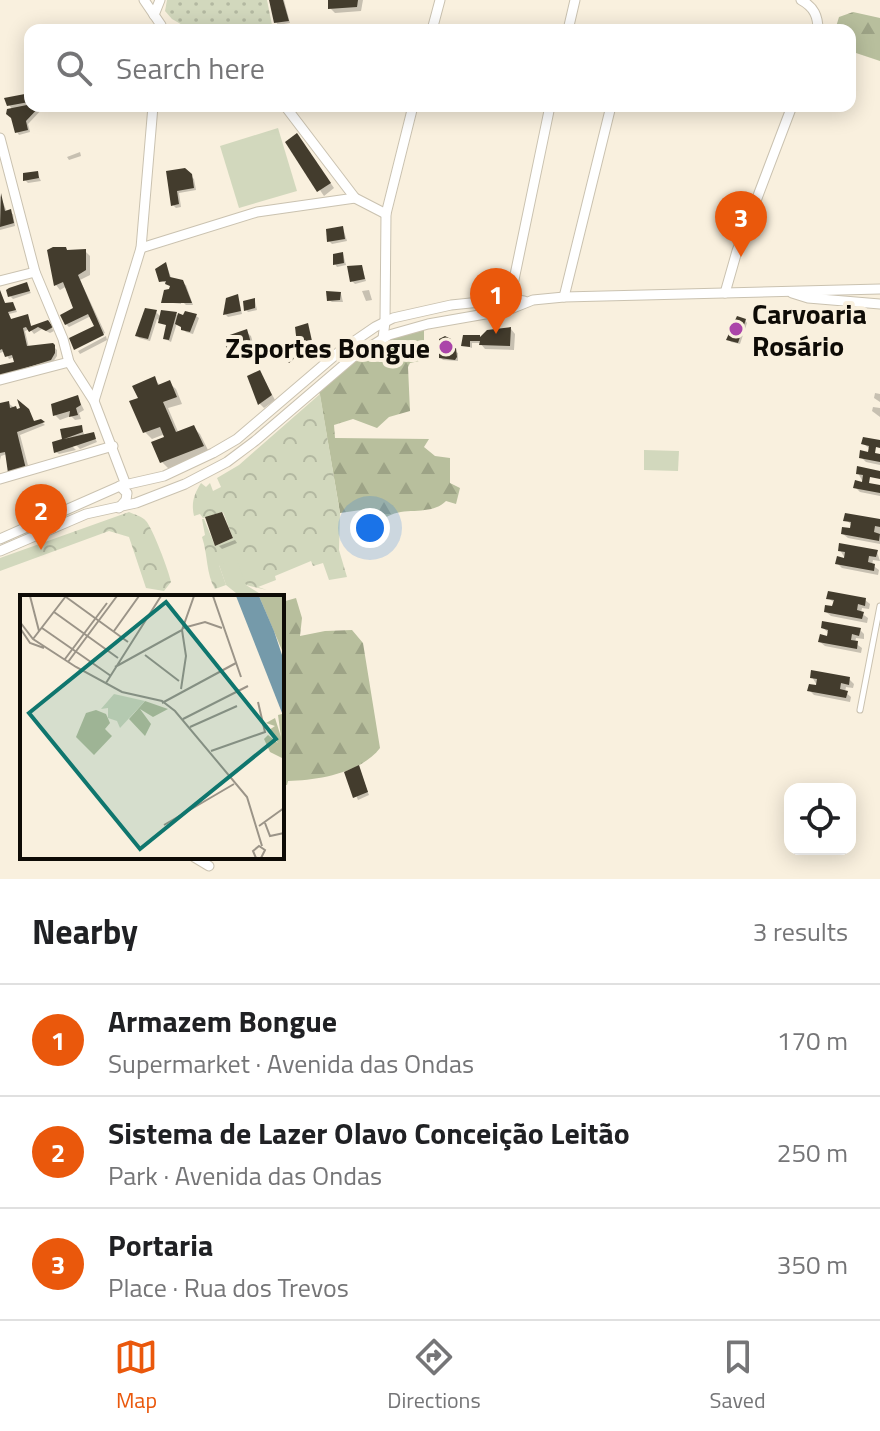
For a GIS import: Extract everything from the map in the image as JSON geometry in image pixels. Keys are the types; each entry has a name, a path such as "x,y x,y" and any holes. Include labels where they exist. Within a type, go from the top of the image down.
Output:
{"street":[{"path":"144,0 160,24"},
{"path":"154,15 160,0"},
{"path":"434,24 440,0"},
{"path":"569,24 575,0"},
{"path":"801,0 809,4 817,15 818,24"},
{"path":"94,401 141,248 152,112"},
{"path":"290,112 355,198 386,214"},
{"path":"383,338 386,214 412,112"},
{"path":"510,299 549,112"},
{"path":"564,297 610,112"},
{"path":"725,293 737,251 790,112"},
{"path":"0,138 35,272 63,339 69,362 94,401 113,446 127,493 126,500 119,508"},
{"path":"141,248 257,212 355,198"},
{"path":"0,281 35,272"},
{"path":"808,298 818,294 854,293 862,289"},
{"path":"136,503 147,495 145,491 150,485 237,439 340,351 385,322 421,311 510,299 525,301 564,297 880,289"},
{"path":"785,291 808,298 879,302"},
{"path":"0,551 86,514 136,503 185,484 227,462 352,358 383,338 410,329 508,310 525,301"},
{"path":"478,303 478,315"},
{"path":"462,305 462,318"},
{"path":"0,380 69,362"},
{"path":"0,479 113,446"},
{"path":"0,539 123,486 175,471"},
{"path":"197,859 209,866"}],"lane":[{"path":"860,710 880,606"}],"green space":[{"path":"167,0 267,0 272,24 181,24 165,11"},
{"path":"853,12 880,18 880,61 856,53 856,24 837,24 839,17"},
{"path":"278,128 297,191 239,208 220,146"},
{"path":"424,329 424,360 410,363 408,367 410,411 389,417 377,428 353,419 334,425 335,438 429,439 424,447 435,456 450,458 450,483 460,488 456,504 446,501 431,509 398,513 383,520 372,520 368,509 340,513 319,390 354,361 389,338"},
{"path":"320,394 340,513 339,550 347,577 329,580 323,563 313,566 311,561 258,587 267,590 246,585 219,565 226,585 215,589 202,537 205,535 202,519 215,546 233,538 223,512 203,518 200,514 194,516 193,503 201,483 206,487 210,483 213,491 221,487 217,478 239,465"},
{"path":"644,450 679,451 678,471 644,470"},
{"path":"129,512 144,519 156,540 171,582 164,591 146,588 129,537 109,531 0,571 0,558"},
{"path":"236,558 246,585 262,595 238,595 226,585 219,565"},
{"path":"296,598 302,618 300,636 352,630 363,643 380,748 372,757 351,769 326,777 288,781 287,785 284,785 284,601"}],"building":[{"path":"269,0 283,0 289,21 274,23"},
{"path":"328,0 358,0 357,7 328,9"},
{"path":"24,94 24,103 7,106 4,98"},
{"path":"24,106 24,112 34,112 26,121 28,130 15,133 11,118 6,114 7,109"},
{"path":"297,133 331,183 317,192 285,142"},
{"path":"185,168 192,174 194,188 177,191 179,204 171,206 166,171"},
{"path":"38,171 39,178 23,181 23,173"},
{"path":"1,193 5,211 11,209 14,223 0,227"},
{"path":"343,226 345,239 327,242 326,229"},
{"path":"53,247 86,249 86,270 78,275 104,335 74,350 69,338 94,326 88,314 65,325 60,315 73,308 63,282 54,286 47,250"},
{"path":"343,252 344,263 333,265 333,254"},
{"path":"166,262 170,277 183,280 192,303 161,303 164,290 170,286 165,284 166,281 159,282 155,269"},
{"path":"362,265 365,279 350,282 347,266"},
{"path":"27,282 30,291 8,297 6,290"},
{"path":"0,290 5,303 13,302 16,310 8,312 11,319 28,314 31,326 48,320 53,327 46,331 38,327 29,332 26,327 23,328 27,346 55,345 51,360 0,376 0,365 14,362 12,355 5,357 0,350"},
{"path":"326,291 341,292 340,300 327,301"},
{"path":"238,294 241,311 223,315 226,298"},
{"path":"255,298 255,308 244,311 243,301"},
{"path":"145,308 157,310 148,339 135,336"},
{"path":"161,310 177,312 169,340 163,339 166,325 158,323"},
{"path":"185,311 197,314 190,332 181,330 175,324 178,313 183,315"},
{"name":"Carvoaria Rosário","path":"737,316 746,319 738,343 726,340"},
{"path":"308,323 312,341 297,344 295,327"},
{"path":"511,327 510,346 479,345 480,341 470,341 470,347 461,346 463,335 480,337 487,330"},
{"path":"247,329 253,350 228,356 224,337"},
{"path":"445,336 451,339 452,349 456,348 455,360 439,358 439,339"},
{"path":"312,343 314,356 299,358 298,345"},
{"path":"292,345 297,356 289,363 283,353"},
{"path":"260,370 272,395 258,405 247,376"},
{"path":"155,376 158,385 170,380 177,397 163,402 176,432 194,425 204,446 160,463 151,442 164,437 160,427 143,433 129,401 138,398 132,386"},
{"path":"78,395 81,405 76,408 78,415 69,417 70,411 53,416 51,404"},
{"path":"17,399 29,409 34,421 41,419 45,422 17,432 26,469 8,473 5,452 0,453 0,403 9,401 10,408 16,406 17,409 20,408"},
{"path":"82,425 83,432 64,439 94,432 96,439 54,453 52,442 62,439 60,429"},
{"path":"863,437 880,440 880,448 876,447 875,453 880,454 880,462 859,458 860,450 868,452 869,446 861,444"},
{"path":"857,466 880,471 880,479 870,477 869,483 880,485 880,493 853,488 855,480 862,482 863,475 856,474"},
{"path":"222,512 233,538 215,546 205,517"},
{"path":"845,513 880,519 880,527 875,526 874,532 880,534 879,541 841,534 842,527 850,528 851,522 843,521"},
{"path":"839,543 878,550 876,557 869,556 868,562 875,564 874,571 835,564 837,556 844,558 845,552 838,551"},
{"path":"828,591 866,598 865,606 858,604 857,610 864,612 862,619 824,612 825,605 832,606 834,600 826,599"},
{"path":"822,621 861,628 859,636 852,634 851,640 858,641 857,649 818,642 820,634 827,636 828,630 821,628"},
{"path":"811,670 850,677 849,685 841,683 840,689 848,691 846,698 807,691 809,684 816,685 817,679 810,678"},
{"path":"359,765 368,792 353,798 344,772"}],"place":[{"name":"Portaria","path":"741,257"},
{"name":"Carvoaria Rosário","path":"736,329"},
{"name":"Armazem Bongue","path":"496,334"},
{"name":"Zsportes Bongue","path":"446,347"},
{"name":"Sistema de Lazer Olavo Conceição Leitão","path":"41,550"}]}
